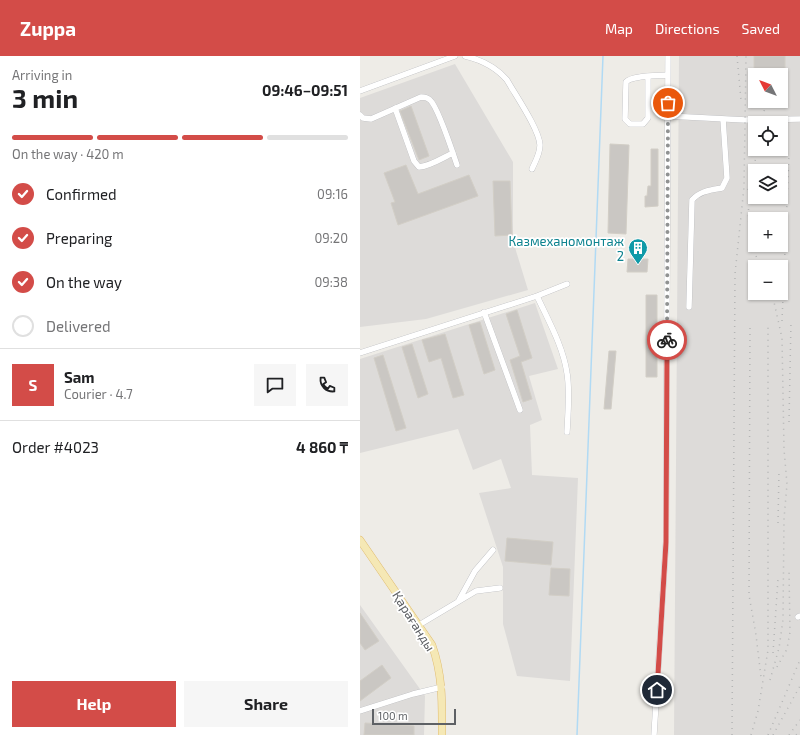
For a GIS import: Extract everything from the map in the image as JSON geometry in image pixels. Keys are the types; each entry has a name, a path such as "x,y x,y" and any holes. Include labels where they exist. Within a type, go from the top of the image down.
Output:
{"main road":[{"name":"Қарағанды","path":"360,540 429,640 439,670 442,687 442,735"}],"street":[{"path":"360,91 455,56"},
{"path":"466,56 478,59 491,65 507,80 538,137 540,146 532,169"},
{"path":"654,735 666,542 668,56"},
{"path":"648,77 648,118 642,124 630,124 624,119 626,82 631,78 668,75"},
{"path":"360,115 363,118 371,119 421,97 426,97 436,109 458,165"},
{"path":"395,108 414,161 419,167 432,163 453,153"},
{"path":"668,116 723,119 800,119"},
{"path":"689,306 692,200 697,194 702,192 722,188 727,178 723,119"},
{"path":"360,353 537,296 567,284"},
{"path":"537,296 566,366 568,376 567,432"},
{"path":"484,312 520,410"},
{"path":"457,602 475,571 493,550"},
{"path":"419,625 476,591 500,588"},
{"path":"360,711 413,694 442,687"}],"shaded area":[{"path":"679,56 800,56 800,735 674,735"},
{"path":"455,64 513,162 513,241 528,290 426,319 360,327 360,98"},
{"path":"535,303 558,369 529,376 542,420 530,425 532,475 578,478 570,681 517,676 503,624 503,567 479,493 511,488 501,459 473,470 458,429 360,453 360,359"},
{"path":"360,605 425,696 424,735 360,735"}],"building":[{"path":"754,56 785,56 785,68 754,68"},
{"path":"411,106 429,156 419,160 400,111"},
{"path":"610,144 629,145 626,234 608,233"},
{"path":"651,149 658,149 658,206 645,207 645,196 647,196 648,186 651,186"},
{"path":"406,165 418,194 469,175 478,196 398,225 391,203 395,202 384,173"},
{"path":"493,181 510,181 512,235 495,236"},
{"name":"Казмеханомонтаж 2","path":"628,259 648,259 647,272 627,272"},
{"path":"646,295 657,295 657,377 646,377"},
{"path":"517,310 532,358 521,362 532,399 523,402 510,360 520,356 506,314"},
{"path":"480,322 495,370 484,374 469,325"},
{"path":"445,334 464,395 453,398 441,358 429,362 422,340"},
{"path":"412,344 428,394 418,398 402,347"},
{"path":"609,351 616,351 611,409 604,409"},
{"path":"383,355 406,428 396,431 374,358"},
{"path":"507,538 553,542 551,565 505,561"},
{"path":"551,568 570,569 569,596 549,595"},
{"path":"360,613 379,641 365,650 360,643"},
{"path":"382,665 391,678 360,701 360,681"},
{"path":"365,723 414,726 414,735 364,735"}],"waterway":[{"path":"577,735 603,56"}],"railway":[{"path":"737,56 741,100"},
{"path":"732,735 735,274 744,187 746,56"},
{"path":"764,108 764,116"},
{"path":"782,321 789,155"},
{"path":"754,164 756,156"},
{"path":"748,204 749,230 758,260"},
{"path":"770,680 779,648 783,620 784,519 787,484 784,449 782,338 774,300"},
{"path":"789,422 791,321"},
{"path":"751,735 758,711 768,650 768,326"},
{"path":"750,328 749,595 761,677"},
{"path":"778,523 779,470"},
{"path":"777,667 787,649 790,632 789,570"},
{"path":"773,653 778,579"},
{"path":"768,735 800,660"},
{"path":"773,735 800,686"},
{"path":"789,735 800,720"},
{"path":"796,735 800,732"}],"way so far":[{"path":"667,340 668,103"}],"place":[{"name":"Казмеханомонтаж 2","path":"638,265"}],"route":[{"path":"657,690 666,542 667,340"}]}
